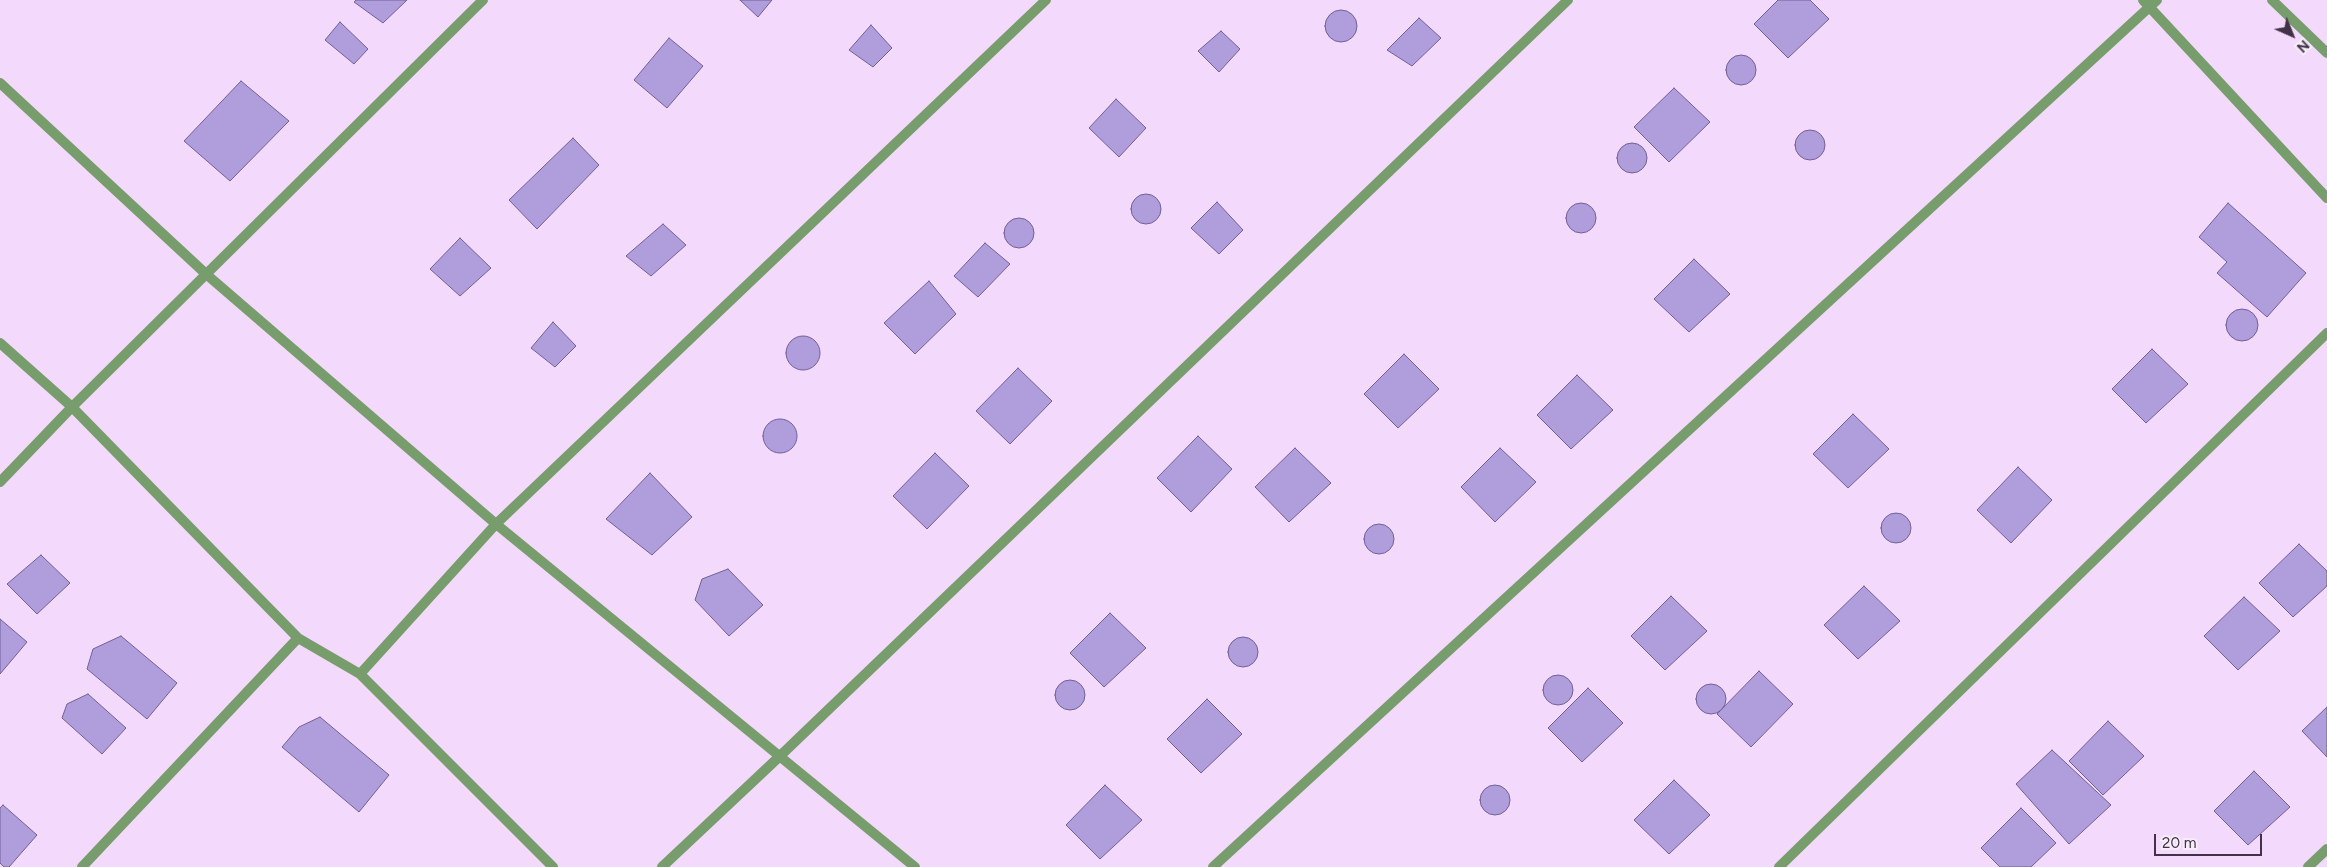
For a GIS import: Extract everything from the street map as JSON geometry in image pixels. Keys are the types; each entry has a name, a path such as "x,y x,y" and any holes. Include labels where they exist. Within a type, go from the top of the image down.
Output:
{"street":[{"path":"0,482 72,407 483,0"},
{"path":"360,674 496,524 1046,0"},
{"path":"662,867 1568,0"},
{"path":"2272,0 2327,53"},
{"path":"1213,867 2150,2 2327,198"},
{"path":"0,83 206,274 496,524 915,867"},
{"path":"1779,867 2327,332"},
{"path":"0,343 72,407 298,638 360,674 553,867"},
{"path":"82,867 298,638"},
{"path":"2308,867 2327,849"}],"building":[{"path":"356,0 407,0 383,23 354,2"},
{"path":"740,0 772,0 758,17"},
{"path":"1778,0 1810,0 1829,19 1788,58 1754,24"},
{"path":"1341,10 1347,11 1352,15 1356,20 1356,32 1352,37 1347,41 1341,42 1335,41 1330,37 1326,32 1325,26 1326,20 1330,15 1335,11"},
{"path":"1419,18 1441,38 1412,66 1387,50"},
{"path":"340,22 368,49 354,64 325,40"},
{"path":"871,25 892,48 873,67 849,50"},
{"path":"1221,31 1240,49 1219,72 1198,51"},
{"path":"669,38 703,66 667,108 634,80"},
{"path":"1741,55 1747,56 1755,64 1755,76 1747,84 1741,85 1735,84 1727,76 1726,70 1727,64 1735,56"},
{"path":"241,81 289,121 230,181 184,141"},
{"path":"1674,88 1710,122 1669,162 1634,127"},
{"path":"1116,99 1146,128 1119,157 1089,128"},
{"path":"1810,130 1816,131 1824,139 1824,151 1816,159 1810,160 1804,159 1796,151 1795,145 1796,139 1804,131"},
{"path":"573,138 599,165 537,229 509,200"},
{"path":"1632,143 1638,144 1646,152 1646,164 1638,172 1632,173 1626,172 1618,164 1617,158 1618,152 1626,144"},
{"path":"1146,194 1157,198 1161,209 1157,220 1146,224 1135,220 1131,209 1135,198"},
{"path":"1217,202 1243,230 1219,254 1191,228"},
{"path":"1581,203 1587,204 1595,212 1595,224 1587,232 1581,233 1575,232 1567,224 1566,218 1567,212 1575,204"},
{"path":"2228,203 2306,273 2267,317 2217,273 2227,262 2199,237"},
{"path":"1019,218 1025,219 1033,227 1033,239 1025,247 1019,248 1013,247 1005,239 1004,233 1005,227 1013,219"},
{"path":"663,224 686,245 651,276 626,256"},
{"path":"460,238 491,268 460,296 430,269"},
{"path":"985,243 1010,264 978,297 954,276"},
{"path":"1694,259 1730,294 1689,332 1654,299"},
{"path":"929,281 956,314 915,354 884,323"},
{"path":"2242,309 2254,313 2258,325 2254,337 2242,341 2230,337 2226,325 2230,313"},
{"path":"553,322 576,346 555,367 531,348"},
{"path":"803,336 810,337 815,341 819,346 819,360 815,365 810,369 803,370 796,369 791,365 787,360 786,353 787,346 791,341 796,337"},
{"path":"2152,349 2188,384 2146,423 2112,389"},
{"path":"1404,354 1439,389 1398,428 1364,394"},
{"path":"1018,368 1052,401 1010,444 976,411"},
{"path":"1577,375 1613,410 1571,449 1537,415"},
{"path":"1853,414 1889,449 1848,488 1813,454"},
{"path":"780,419 787,420 792,424 796,429 796,443 792,448 787,452 780,453 773,452 768,448 764,443 763,436 764,429 768,424 773,420"},
{"path":"1198,436 1232,469 1191,512 1157,478"},
{"path":"1295,448 1331,483 1289,522 1255,487"},
{"path":"1500,448 1536,482 1495,522 1461,487"},
{"path":"935,453 969,486 927,529 893,496"},
{"path":"2018,467 2052,500 2011,543 1977,510"},
{"path":"650,473 692,517 652,555 606,519"},
{"path":"1896,513 1902,514 1910,522 1910,534 1902,542 1896,543 1890,542 1882,534 1881,528 1882,522 1890,514"},
{"path":"1379,524 1385,525 1393,533 1393,545 1385,553 1379,554 1373,553 1365,545 1364,539 1365,533 1373,525"},
{"path":"2299,544 2327,571 2327,586 2293,617 2259,583"},
{"path":"41,555 70,583 37,614 7,584"},
{"path":"728,569 763,605 729,636 695,600 702,579"},
{"path":"1864,586 1900,621 1858,659 1824,625"},
{"path":"1671,596 1707,631 1665,670 1631,636"},
{"path":"2244,597 2280,631 2238,670 2204,636"},
{"path":"1110,613 1146,648 1104,687 1070,653"},
{"path":"0,619 27,642 0,674"},
{"path":"121,636 177,683 147,719 87,669 93,649"},
{"path":"1243,637 1249,638 1257,646 1257,658 1249,666 1243,667 1237,666 1229,658 1228,652 1229,646 1237,638"},
{"path":"1759,671 1793,704 1751,747 1717,714"},
{"path":"1558,675 1564,676 1572,684 1572,696 1564,704 1558,705 1552,704 1544,696 1543,690 1544,684 1552,676"},
{"path":"1070,680 1076,681 1084,689 1084,701 1076,709 1070,710 1064,709 1056,701 1055,695 1056,689 1064,681"},
{"path":"1711,684 1717,685 1725,693 1725,705 1717,713 1711,714 1705,713 1697,705 1696,699 1697,693 1705,685"},
{"path":"1588,688 1623,723 1582,762 1548,728"},
{"path":"88,694 126,728 102,754 62,718 67,704"},
{"path":"1207,699 1242,734 1201,773 1167,739"},
{"path":"2327,707 2327,757 2302,731"},
{"path":"320,717 389,775 359,812 282,747 299,727"},
{"path":"2108,721 2144,756 2103,795 2069,761"},
{"path":"2052,750 2111,805 2069,844 2016,784"},
{"path":"2254,771 2290,807 2248,845 2214,811"},
{"path":"1674,780 1710,815 1669,854 1634,820"},
{"path":"1105,785 1142,820 1100,859 1066,825"},
{"path":"1495,785 1501,786 1509,794 1509,806 1501,814 1495,815 1489,814 1481,806 1480,800 1481,794 1489,786"},
{"path":"3,805 37,835 9,867 4,867 0,863 0,808"},
{"path":"2021,808 2056,843 2031,867 2000,867 1981,848"}]}
